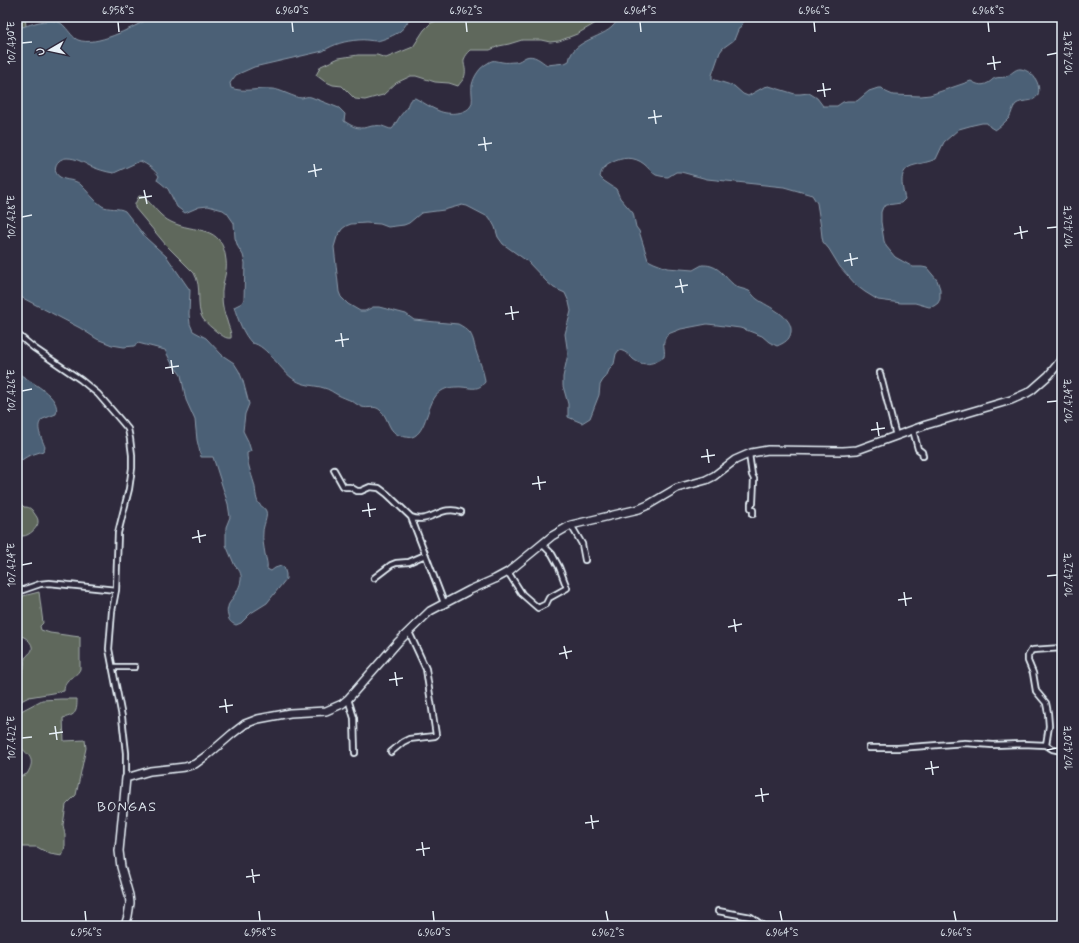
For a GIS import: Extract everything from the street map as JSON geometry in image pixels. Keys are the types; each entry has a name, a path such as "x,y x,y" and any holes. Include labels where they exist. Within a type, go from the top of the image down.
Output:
{"main road":[{"path":"125,926 129,910 129,899 119,851 126,778 150,771 195,764 246,724 258,719 290,713 326,711 342,704 398,642 430,611 508,572 542,544 571,525 639,509 677,488 706,480 714,476 735,460 749,454 768,450 857,450 943,420 1011,400 1027,393 1049,375 1062,359"}],"street":[{"path":"17,334 98,394 128,429 132,455 132,468 129,489 118,533 116,590 112,611 109,649 124,732 126,778"},
{"path":"880,372 896,436"},
{"path":"913,430 918,449 922,452 923,456"},
{"path":"749,454 754,480 753,503 750,505 754,514"},
{"path":"334,470 343,486 361,491 370,487 379,488 411,517 444,603"},
{"path":"411,517 422,519 431,517 443,511 454,510 461,512"},
{"path":"571,525 582,544 585,560"},
{"path":"508,572 522,594 538,608 546,604 549,598 567,588 552,554 542,544"},
{"path":"374,578 391,565 409,562 425,555"},
{"path":"17,592 40,584 49,583 116,590"},
{"path":"391,752 408,739 435,736 436,734 426,669 409,632"},
{"path":"1046,745 1049,726 1046,703 1036,691 1028,656 1033,650 1062,648"},
{"path":"112,667 135,667"},
{"path":"348,699 354,718 355,753"},
{"path":"869,748 898,748 965,743 993,745 1046,745 1052,749 1062,751"},
{"path":"718,911 752,917 763,926"}],"green space":[{"path":"17,17 25,17 26,26 17,29"},
{"path":"476,17 603,17 601,20 577,34 559,41 550,42 541,40 522,40 490,50 471,50 467,54 464,61 464,78 458,86 411,76 396,83 383,95 365,100 355,99 342,86 333,85 316,75 321,66 339,58 358,55 377,55 386,58 413,47 424,30 431,23 439,20 467,21"},
{"path":"139,196 144,197 167,220 180,226 206,232 219,240 226,260 222,300 231,338 227,338 222,335 203,319 199,309 198,285 194,273 166,245 135,208 135,204"},
{"path":"17,494 20,503 24,507 31,509 38,520 37,526 31,533 25,536 17,535"},
{"path":"39,592 43,623 40,626 41,630 50,633 80,637 80,669 76,675 66,682 64,691 29,697 17,703 17,679 23,671 25,658 32,650 32,647 28,640 17,635 17,608 21,607 23,596"},
{"path":"77,699 77,707 75,712 71,716 63,718 64,741 85,740 86,748 76,795 66,805 63,825 65,846 62,856 50,854 37,847 22,847 17,844 17,774 22,776 27,774 30,769 31,760 28,754 17,744 17,712 42,700"}],"water":[{"path":"151,17 412,17 402,30 377,41 353,40 331,46 323,51 254,67 236,75 230,83 231,88 236,89 272,89 279,90 299,98 311,97 339,108 345,114 344,121 354,127 360,128 383,126 392,129 410,101 415,98 443,112 463,112 470,107 472,103 472,85 476,75 482,67 491,61 516,62 532,56 547,65 565,63 569,61 572,53 578,47 609,30 615,24 618,17 747,17 738,30 734,40 720,52 712,79 734,86 743,94 748,96 764,87 769,86 795,94 809,93 817,98 823,106 837,106 847,101 857,101 869,91 878,88 882,88 886,92 893,95 930,95 971,81 983,85 995,78 1007,76 1019,69 1026,70 1034,76 1039,90 1038,95 1034,99 1016,104 1009,118 995,130 987,123 959,129 944,142 936,159 909,167 905,170 902,184 905,199 901,203 883,207 881,212 881,222 886,246 895,257 913,267 927,268 937,280 940,289 940,299 934,306 929,307 915,303 878,300 857,286 840,267 823,242 817,203 812,195 784,187 707,179 681,172 676,172 668,177 660,176 654,174 640,161 628,158 615,161 607,165 602,170 600,177 616,189 620,198 633,213 636,227 639,231 648,260 667,268 693,270 702,265 709,265 715,268 738,288 749,291 757,299 779,312 791,326 791,332 788,339 777,346 762,336 740,328 707,324 681,329 668,334 664,340 664,357 648,364 641,363 633,359 625,352 619,350 616,354 614,364 600,385 599,395 590,418 582,423 568,417 568,404 563,386 563,377 568,354 565,334 571,311 565,293 554,288 527,261 503,244 498,237 490,218 462,205 444,210 421,213 409,223 404,225 388,227 380,224 366,223 351,224 346,226 337,237 334,247 339,292 341,297 348,304 360,311 365,311 373,307 379,307 406,314 414,320 458,324 466,329 471,335 483,370 485,382 479,387 453,387 440,392 432,402 421,429 417,434 410,437 395,433 380,410 374,407 362,407 328,389 295,380 284,371 269,353 258,345 252,343 241,326 234,307 242,303 244,299 245,263 235,238 234,223 227,213 223,210 208,206 199,207 185,213 177,207 168,189 157,180 159,176 151,167 140,161 114,173 90,166 79,160 66,158 61,160 57,163 56,167 58,176 80,184 102,206 125,211 146,238 167,257 190,290 189,314 190,324 193,331 206,338 222,355 234,363 243,381 249,404 245,414 243,431 251,451 247,453 249,468 255,485 258,502 266,511 263,537 267,569 271,571 281,566 284,567 286,579 267,603 251,613 241,623 236,625 230,621 227,610 228,605 241,582 241,574 235,566 226,545 226,527 230,517 228,504 213,457 201,457 197,440 195,420 186,400 181,375 171,362 165,350 138,343 134,346 124,347 112,345 97,339 80,328 17,295 17,29 44,21 56,21 61,23 76,39 94,41 123,32"},
{"path":"17,372 49,395 57,407 56,414 43,419 39,425 45,447 43,451 28,456 20,461 17,461"}],"district":[{"name":"BONGAS","path":"127,806"}]}
